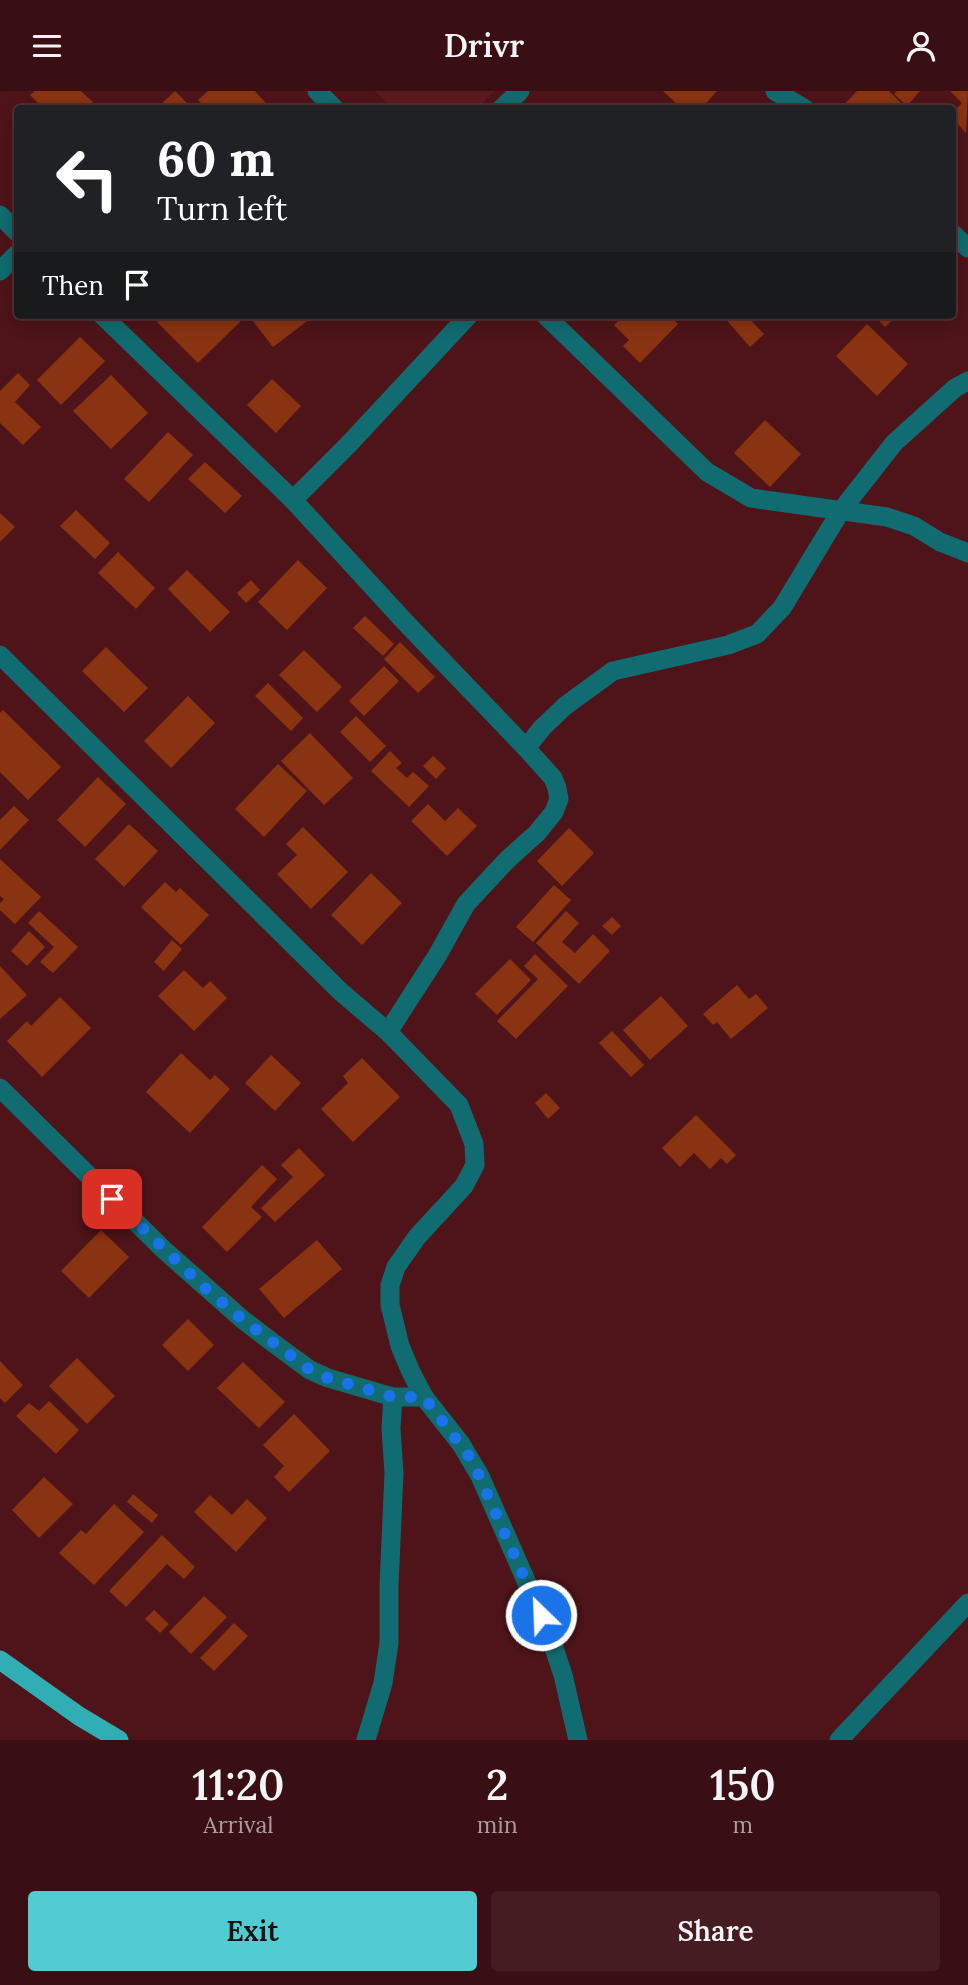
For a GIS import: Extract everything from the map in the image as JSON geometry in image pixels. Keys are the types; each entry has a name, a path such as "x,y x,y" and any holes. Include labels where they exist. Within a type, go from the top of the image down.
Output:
{"highway":[{"path":"0,1660 79,1716 119,1740"}],"street":[{"path":"317,91 331,105"},
{"path":"505,105 520,91"},
{"path":"775,91 798,105"},
{"path":"0,215 14,229"},
{"path":"0,271 14,257"},
{"path":"106,319 293,500 553,778 559,799 554,813 466,904 437,956 388,1032"},
{"path":"293,500 465,319"},
{"path":"549,319 707,473 751,498 887,517 968,553"},
{"path":"526,747 565,706 613,671 728,645 757,633 782,608 840,512 894,443 955,388 968,381"},
{"path":"0,655 341,992 388,1032 459,1105 474,1144 475,1165 464,1186 405,1253 390,1285 390,1305 400,1346 424,1397 461,1444 480,1476 549,1633 566,1685 578,1740"},
{"path":"0,1088 163,1249 242,1319 310,1370 393,1397 424,1397"},
{"path":"366,1740 383,1683 389,1643 393,1397"},
{"path":"839,1740 968,1603"}],"shaded area":[{"path":"375,91 494,91 480,105 389,105"}],"building":[{"path":"35,91 81,91 93,102 90,105 40,105 30,95"},
{"path":"175,91 189,105 160,105"},
{"path":"208,91 255,91 267,105 202,105 198,100"},
{"path":"663,91 717,91 705,105 678,105"},
{"path":"857,91 889,91 903,105 844,105"},
{"path":"897,91 920,91 908,105 894,94"},
{"path":"950,91 968,91 966,133 956,122 956,109 962,103"},
{"path":"160,319 243,319 198,363 157,322"},
{"path":"255,319 310,319 273,347 253,321"},
{"path":"620,319 673,319 678,324 640,363 623,346 629,340 614,325"},
{"path":"726,319 750,319 764,334 750,347"},
{"path":"878,319 894,319 885,327"},
{"path":"867,324 908,364 877,396 836,356"},
{"path":"80,337 105,361 61,405 37,380"},
{"path":"18,373 30,385 15,402 41,427 23,445 0,423 0,391"},
{"path":"111,375 148,413 111,449 73,411"},
{"path":"272,379 301,406 276,433 247,405"},
{"path":"765,420 801,454 770,487 734,453"},
{"path":"168,432 193,455 149,502 124,479"},
{"path":"205,462 242,496 225,513 188,479"},
{"path":"76,510 110,543 95,559 60,526"},
{"path":"0,513 15,527 0,542"},
{"path":"118,552 155,588 136,609 98,573"},
{"path":"298,560 327,588 287,630 258,602"},
{"path":"187,570 230,612 210,632 168,589"},
{"path":"251,580 260,590 246,603 237,593"},
{"path":"365,616 394,644 383,656 353,628"},
{"path":"400,642 435,677 418,693 384,659"},
{"path":"106,647 148,688 124,712 82,671"},
{"path":"304,650 342,687 317,712 279,675"},
{"path":"384,666 399,681 364,716 349,701"},
{"path":"268,683 303,718 291,731 255,696"},
{"path":"188,696 215,723 171,768 144,741"},
{"path":"3,710 61,767 28,800 0,772 0,713"},
{"path":"356,716 386,746 370,762 340,732"},
{"path":"310,733 353,778 324,805 281,761"},
{"path":"390,751 402,763 396,768 407,778 413,772 429,786 409,807 371,771"},
{"path":"433,756 446,768 436,779 423,766"},
{"path":"278,764 307,791 264,837 235,809"},
{"path":"98,777 126,804 85,847 57,820"},
{"path":"428,804 445,821 458,808 477,826 447,856 411,821"},
{"path":"14,806 29,820 0,850 0,820"},
{"path":"129,824 158,851 124,887 95,859"},
{"path":"303,827 348,872 311,909 277,874 297,855 286,844"},
{"path":"569,828 594,853 562,886 537,861"},
{"path":"0,859 41,897 15,924 0,910 0,903 4,899 0,896"},
{"path":"371,873 402,903 362,945 331,915"},
{"path":"165,882 176,892 180,888 209,915 181,945 141,907"},
{"path":"554,885 571,900 533,942 516,927"},
{"path":"39,911 78,947 53,973 40,962 54,947 28,923"},
{"path":"566,911 579,923 562,942 575,953 593,934 610,951 579,984 536,943"},
{"path":"612,917 621,926 612,935 602,926"},
{"path":"29,931 45,947 27,966 11,951"},
{"path":"172,940 182,949 164,971 154,962"},
{"path":"535,954 568,986 516,1039 497,1021 538,979 524,966"},
{"path":"510,959 531,980 497,1015 475,994"},
{"path":"0,966 27,995 0,1019"},
{"path":"184,970 203,988 210,981 227,998 194,1031 158,996"},
{"path":"737,985 749,999 756,994 768,1008 731,1039 717,1022 713,1025 703,1014"},
{"path":"661,996 688,1026 650,1060 623,1030"},
{"path":"60,997 91,1028 42,1077 7,1041 27,1021 31,1026"},
{"path":"612,1031 644,1065 631,1077 599,1043"},
{"path":"181,1053 210,1080 215,1075 230,1089 190,1133 146,1092"},
{"path":"271,1055 301,1083 275,1111 245,1083"},
{"path":"362,1058 400,1097 353,1142 321,1109 348,1083 343,1076"},
{"path":"546,1093 560,1108 548,1119 535,1103"},
{"path":"696,1115 736,1155 727,1164 721,1158 710,1169 694,1153 680,1167 662,1148"},
{"path":"299,1148 325,1175 275,1222 261,1208 293,1177 281,1165"},
{"path":"262,1165 277,1179 251,1207 262,1217 227,1252 202,1227"},
{"path":"101,1230 129,1257 89,1298 61,1271"},
{"path":"317,1240 342,1269 284,1318 259,1289"},
{"path":"188,1319 214,1345 188,1371 162,1345"},
{"path":"77,1358 115,1396 87,1424 49,1386"},
{"path":"0,1361 23,1385 5,1403 0,1398"},
{"path":"243,1362 285,1402 259,1428 217,1388"},
{"path":"49,1401 79,1430 56,1454 16,1416 29,1403 39,1411"},
{"path":"294,1414 330,1451 289,1492 274,1477 284,1466 263,1445"},
{"path":"44,1477 73,1504 39,1538 12,1510"},
{"path":"133,1494 158,1515 152,1523 127,1502"},
{"path":"210,1495 232,1515 247,1499 267,1518 236,1552 194,1512"},
{"path":"114,1504 144,1532 94,1585 59,1553 81,1530 86,1534"},
{"path":"162,1535 195,1567 184,1579 167,1564 126,1607 109,1591"},
{"path":"204,1596 227,1617 191,1654 169,1632"},
{"path":"154,1610 169,1624 160,1633 145,1619"},
{"path":"234,1623 248,1636 214,1671 200,1658"}],"route":[{"path":"112,1199 205,1288 310,1370 393,1397 424,1397 472,1460 541,1615"}]}
